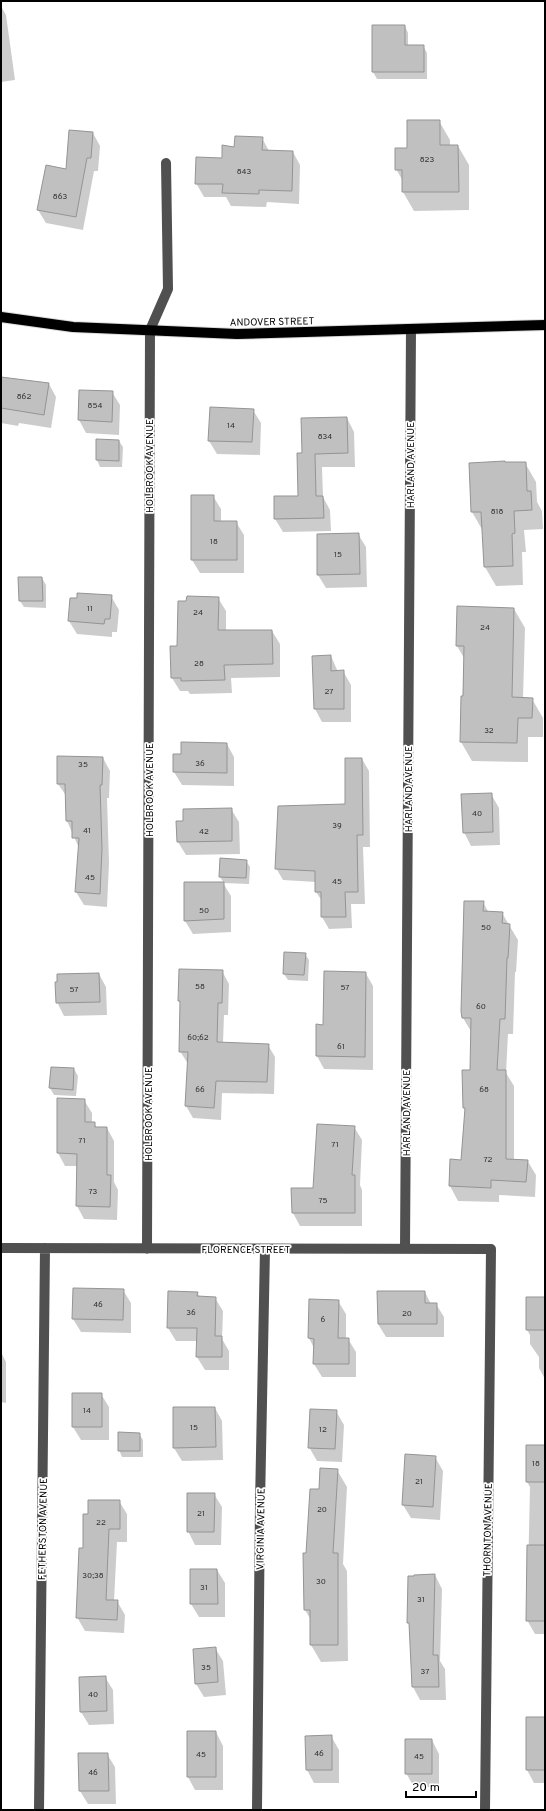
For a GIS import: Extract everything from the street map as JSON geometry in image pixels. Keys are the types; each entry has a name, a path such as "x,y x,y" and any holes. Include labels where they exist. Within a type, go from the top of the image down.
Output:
{"main road":[{"name":"ANDOVER STREET","path":"1,317 73,327 238,334 545,326"}],"street":[{"path":"150,330 168,288 166,163"},
{"name":"HARLAND AVENUE","path":"405,1249 411,329"},
{"name":"HOLBROOK AVENUE","path":"147,1249 150,330"},
{"name":"FLORENCE STREET","path":"1,1248 491,1249"},
{"name":"FETHERSTON AVENUE","path":"39,1810 45,1248"},
{"name":"VIRGINIA AVENUE","path":"257,1810 260,1504 265,1249"},
{"name":"THORNTON AVENUE","path":"485,1810 491,1249"}],"building":[{"path":"372,25 405,25 405,45 424,45 424,72 372,72"},
{"path":"407,120 440,120 440,145 458,145 459,192 402,192 402,170 395,170 395,148 407,148"},
{"path":"69,130 93,132 91,158 87,158 76,217 37,210 46,165 66,169"},
{"path":"235,136 263,137 262,150 293,151 292,191 259,190 259,194 222,193 223,184 195,184 196,157 222,158 222,145 234,147"},
{"path":"1,377 49,383 44,415 1,408"},
{"path":"79,390 113,391 112,422 78,420"},
{"path":"210,407 254,409 252,442 208,441"},
{"path":"347,417 348,453 315,454 316,496 323,496 324,518 274,519 274,496 298,496 297,453 302,453 301,418"},
{"path":"96,439 119,440 119,461 96,460"},
{"path":"505,461 526,462 527,491 531,491 532,510 514,511 515,533 512,534 513,566 484,567 481,512 471,512 469,463"},
{"path":"191,495 214,495 214,521 237,521 237,560 191,560"},
{"path":"359,533 360,574 317,575 317,534"},
{"path":"18,577 42,577 43,601 19,601"},
{"path":"77,593 112,595 110,619 105,619 104,624 68,621 70,598 77,598"},
{"path":"187,596 219,597 218,630 272,630 273,664 224,665 225,680 181,681 181,678 171,678 170,646 177,646 178,601 186,601"},
{"path":"457,606 514,608 512,697 533,698 532,718 518,718 517,743 460,742 464,646 456,646"},
{"path":"331,655 331,671 344,670 344,709 314,709 312,656"},
{"path":"181,742 227,743 227,773 173,772 173,754 181,754"},
{"path":"57,756 103,757 102,785 100,785 102,849 100,894 75,892 79,838 72,838 72,821 66,821 65,784 57,784"},
{"path":"345,758 362,758 363,835 357,835 358,892 345,892 346,917 321,917 321,892 315,892 315,871 275,869 278,806 345,804"},
{"path":"492,793 493,832 463,833 461,794"},
{"path":"232,808 232,841 177,842 176,821 183,821 183,809"},
{"path":"220,858 247,860 246,878 219,877"},
{"path":"184,882 224,882 224,919 184,921"},
{"path":"464,901 484,901 483,911 503,912 502,923 510,924 507,958 505,1019 500,1019 497,1070 506,1070 506,1159 528,1160 526,1182 491,1180 491,1188 449,1186 450,1159 461,1160 465,1108 463,1108 462,1070 470,1070 471,1018 462,1018 461,1011"},
{"path":"284,952 306,953 304,975 283,974"},
{"path":"179,969 223,970 222,1003 218,1003 217,1042 269,1044 267,1082 216,1081 214,1108 185,1106 188,1052 179,1052"},
{"path":"324,971 366,972 365,1057 316,1056 316,1024 323,1025"},
{"path":"99,973 100,1002 56,1003 55,982 57,982 57,974"},
{"path":"51,1067 74,1068 73,1090 49,1088"},
{"path":"57,1098 85,1099 85,1122 95,1122 95,1127 107,1127 107,1175 111,1175 110,1207 76,1206 77,1154 57,1153"},
{"path":"317,1124 355,1126 352,1175 355,1175 355,1213 292,1213 291,1188 313,1188"},
{"path":"73,1288 124,1289 123,1320 72,1319"},
{"path":"168,1291 198,1292 197,1296 216,1297 215,1336 222,1336 222,1357 196,1357 197,1328 167,1328"},
{"path":"377,1291 425,1291 425,1303 437,1303 437,1324 378,1324"},
{"path":"526,1297 545,1297 545,1330 526,1330"},
{"path":"309,1299 339,1300 338,1338 349,1338 349,1364 313,1364 314,1339 308,1338"},
{"path":"72,1393 102,1393 102,1427 72,1427"},
{"path":"173,1407 215,1407 216,1447 173,1448"},
{"path":"310,1409 337,1410 335,1449 308,1448"},
{"path":"118,1432 140,1433 140,1451 118,1451"},
{"path":"526,1445 545,1445 545,1482 526,1482"},
{"path":"405,1454 436,1456 433,1507 402,1505"},
{"path":"320,1468 338,1469 333,1553 338,1553 338,1645 310,1645 310,1610 304,1610 303,1553 306,1553 310,1489 319,1489"},
{"path":"187,1493 215,1493 214,1532 187,1532"},
{"path":"88,1500 120,1500 120,1529 109,1529 106,1600 118,1600 117,1620 76,1618 79,1548 83,1548 83,1514 88,1514"},
{"path":"527,1545 545,1545 545,1621 526,1621"},
{"path":"190,1569 217,1569 218,1604 190,1604"},
{"path":"435,1574 433,1655 438,1655 439,1687 412,1687 409,1623 407,1623 408,1576"},
{"path":"216,1647 218,1682 195,1684 193,1649"},
{"path":"106,1676 107,1711 80,1712 79,1677"},
{"path":"526,1717 545,1717 545,1770 526,1770"},
{"path":"187,1731 216,1731 216,1777 187,1777"},
{"path":"332,1735 332,1770 306,1770 305,1736"},
{"path":"405,1739 432,1739 432,1774 405,1774"},
{"path":"78,1753 108,1753 109,1791 79,1791"}]}
